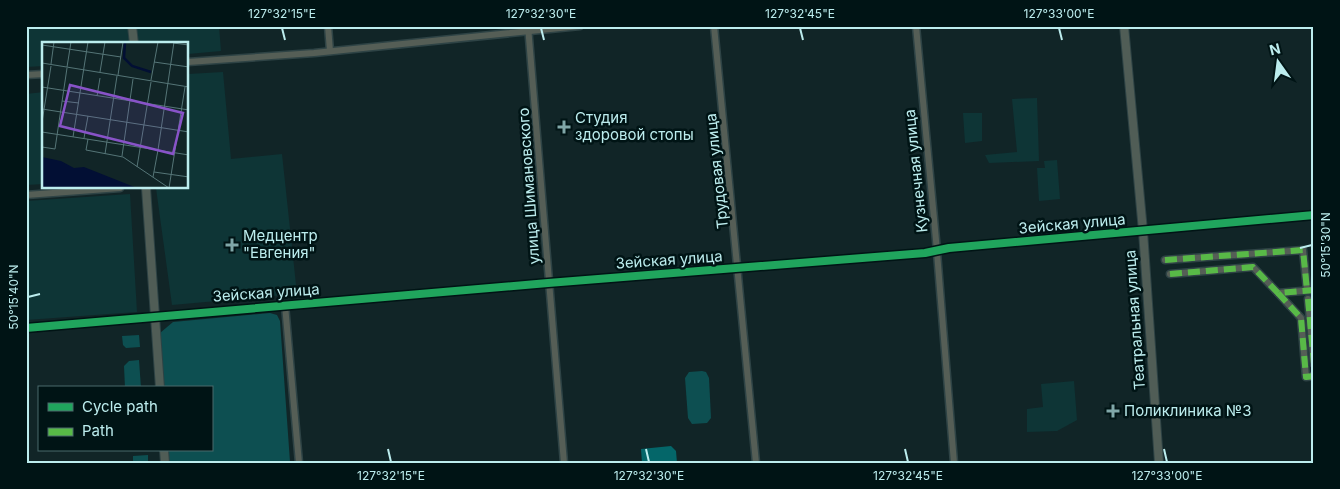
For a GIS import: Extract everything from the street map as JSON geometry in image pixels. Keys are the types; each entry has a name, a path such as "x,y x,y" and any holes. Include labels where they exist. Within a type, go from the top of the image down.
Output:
{"main road":[{"path":"132,26 134,42"},
{"name":"Театральная улица","path":"1124,26 1143,231 1159,463"},
{"path":"146,189 160,386"}],"street":[{"path":"328,26 330,51"},
{"path":"189,62 330,51 528,29 580,26"},
{"name":"Трудовая улица","path":"714,26 739,268 756,463"},
{"name":"Кузнечная улица","path":"916,26 954,463"},
{"name":"улица Шимановского","path":"528,29 564,463"},
{"path":"26,75 42,74"},
{"path":"26,195 107,189"},
{"name":"Зейская улица","path":"26,328 936,252 950,248 1314,215"},
{"path":"1165,260 1303,250 1310,290 1278,293"},
{"path":"1170,274 1252,268 1302,318 1306,376 1314,376"},
{"path":"1308,299 1314,364"},
{"path":"286,305 299,463"}],"shaded area":[{"path":"26,26 219,26 221,51 189,54 189,42 42,42 42,66 26,67"},
{"path":"223,72 231,159 282,154 297,294 172,305 156,189 189,189 189,74"},
{"path":"42,92 42,184 26,185 26,94"},
{"path":"1037,98 1039,161 989,163 985,155 1017,152 1012,99"},
{"path":"963,113 982,113 982,141 965,143"},
{"path":"1057,160 1060,199 1039,201 1037,168 1045,168 1044,161"},
{"path":"130,194 137,312 26,320 26,201"},
{"path":"270,313 277,315 280,321 290,462 169,463 168,452 212,452 212,386 164,386 160,333 173,322"},
{"path":"139,335 140,347 126,348 123,345 122,336"},
{"path":"139,360 141,386 125,386 124,366 129,361"},
{"path":"689,372 706,372 709,378 711,418 707,423 692,424 688,418 685,378"},
{"path":"1074,381 1077,420 1057,431 1027,432 1027,409 1043,407 1041,384"},
{"path":"671,446 676,451 677,463 642,463 641,449"},
{"path":"148,455 148,463 133,463 133,456"}],"marked path":[{"path":"1165,260 1303,250 1307,290"},
{"path":"1170,274 1253,267 1278,293 1314,290"},
{"path":"1278,293 1301,318 1306,377 1314,376"},
{"path":"1308,299 1314,364"}],"cycle path":[{"path":"26,328 925,253 949,248 1314,215"}],"place":[{"name":"Студия здоровой стопы","path":"564,127"},
{"name":"Медцентр \"Евгения\"","path":"232,245"},
{"name":"Поликлиника №3","path":"1113,411"}]}
